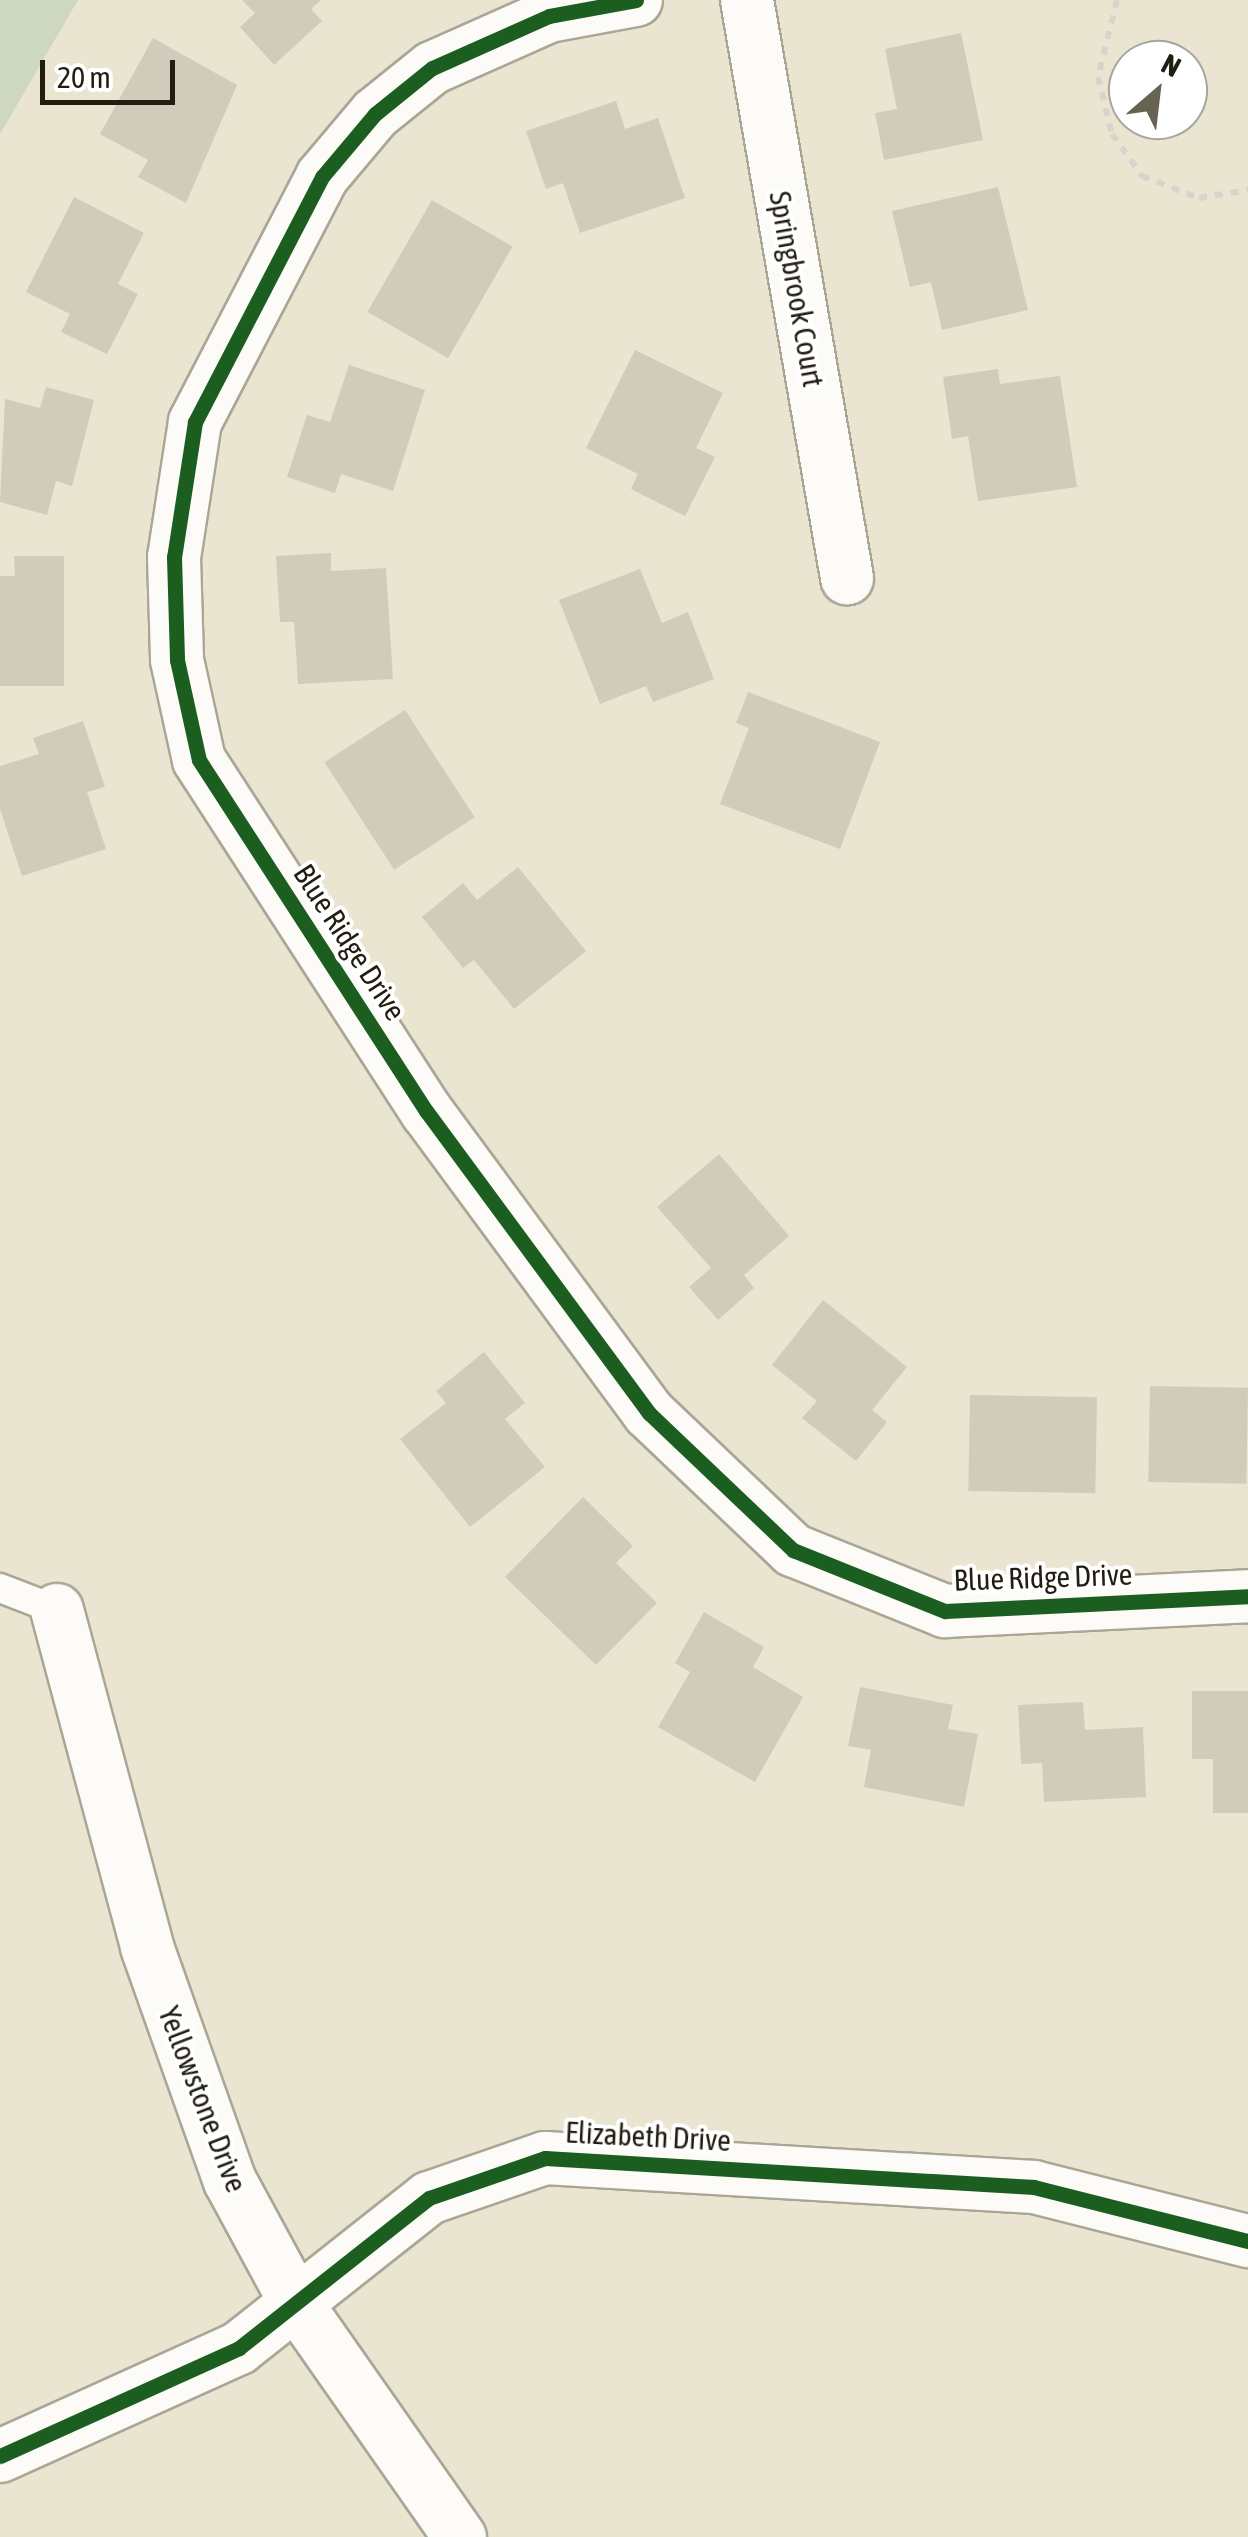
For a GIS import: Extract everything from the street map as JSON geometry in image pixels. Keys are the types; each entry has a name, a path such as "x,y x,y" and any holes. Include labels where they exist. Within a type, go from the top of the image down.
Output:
{"street":[{"name":"Blue Ridge Drive","path":"636,0 549,16 432,68 375,114 304,210 195,422 184,474 174,557 178,660 199,760 427,1112 648,1412 793,1550 945,1611 1248,1596"},
{"name":"Springbrook Court","path":"747,0 847,578"},
{"name":"Yellowstone Drive","path":"57,1610 147,1947 230,2181 296,2303 460,2537"},
{"name":"Elizabeth Drive","path":"0,2456 239,2348 428,2198 545,2158 1034,2186 1248,2240"}],"lane":[{"path":"0,1588 57,1610"}],"path":[{"path":"1117,0 1098,77 1112,134 1142,176 1199,198 1248,190"}],"green space":[{"path":"0,0 78,0 0,134"}],"building":[{"path":"242,0 321,0 311,9 322,21 274,65 240,27 255,13"},
{"path":"961,33 983,140 884,160 875,113 897,109 885,49"},
{"path":"153,38 237,85 186,203 138,177 148,160 100,134"},
{"path":"616,101 625,129 658,118 685,198 580,233 563,183 546,189 526,131"},
{"path":"998,187 1028,310 942,330 931,282 910,287 892,211"},
{"path":"74,197 144,233 118,284 138,294 107,354 61,332 70,314 26,292"},
{"path":"432,200 513,246 448,358 368,312"},
{"path":"635,350 723,393 696,448 715,457 685,516 631,489 638,474 586,448"},
{"path":"349,365 425,390 393,491 341,474 335,493 287,477 307,415 330,422"},
{"path":"998,369 1000,384 1060,376 1077,487 978,501 968,436 952,439 943,377"},
{"path":"46,387 94,400 72,486 56,481 47,515 0,502 5,399 40,408"},
{"path":"331,553 331,571 386,568 393,679 298,684 294,622 280,622 276,556"},
{"path":"14,556 64,556 64,686 0,686 0,576 15,576"},
{"path":"640,569 662,623 688,612 714,679 653,702 646,686 600,704 559,600"},
{"path":"748,692 880,742 840,849 720,804 749,728 736,723"},
{"path":"405,710 475,817 394,870 324,762"},
{"path":"83,721 105,787 87,792 106,849 22,876 0,809 0,766 39,754 33,738"},
{"path":"518,867 586,951 514,1009 474,960 463,968 422,917 463,883 477,900"},
{"path":"719,1154 789,1236 744,1275 754,1288 718,1320 689,1287 711,1268 657,1207"},
{"path":"823,1300 907,1367 872,1410 887,1422 856,1461 802,1418 817,1401 772,1365"},
{"path":"484,1352 525,1403 505,1419 545,1467 470,1527 400,1439 446,1403 436,1391"},
{"path":"1150,1386 1248,1388 1246,1484 1148,1482"},
{"path":"970,1395 1097,1397 1095,1493 968,1491"},
{"path":"583,1497 633,1546 616,1563 657,1603 596,1665 505,1577"},
{"path":"704,1612 764,1647 753,1667 803,1697 755,1782 658,1727 690,1672 675,1663"},
{"path":"860,1687 953,1705 948,1729 978,1734 964,1807 864,1787 871,1750 848,1746"},
{"path":"1192,1691 1248,1691 1248,1813 1213,1813 1213,1759 1192,1759"},
{"path":"1083,1702 1085,1730 1143,1727 1146,1797 1044,1802 1042,1763 1021,1764 1018,1705"}],"cycle path":[{"path":"636,0 549,16 432,68 375,114 322,177 195,422 174,557 177,660 199,760 427,1112 649,1413 793,1550 945,1611 1248,1596"},
{"path":"0,2456 239,2348 429,2198 545,2158 1034,2187 1248,2241"}]}
